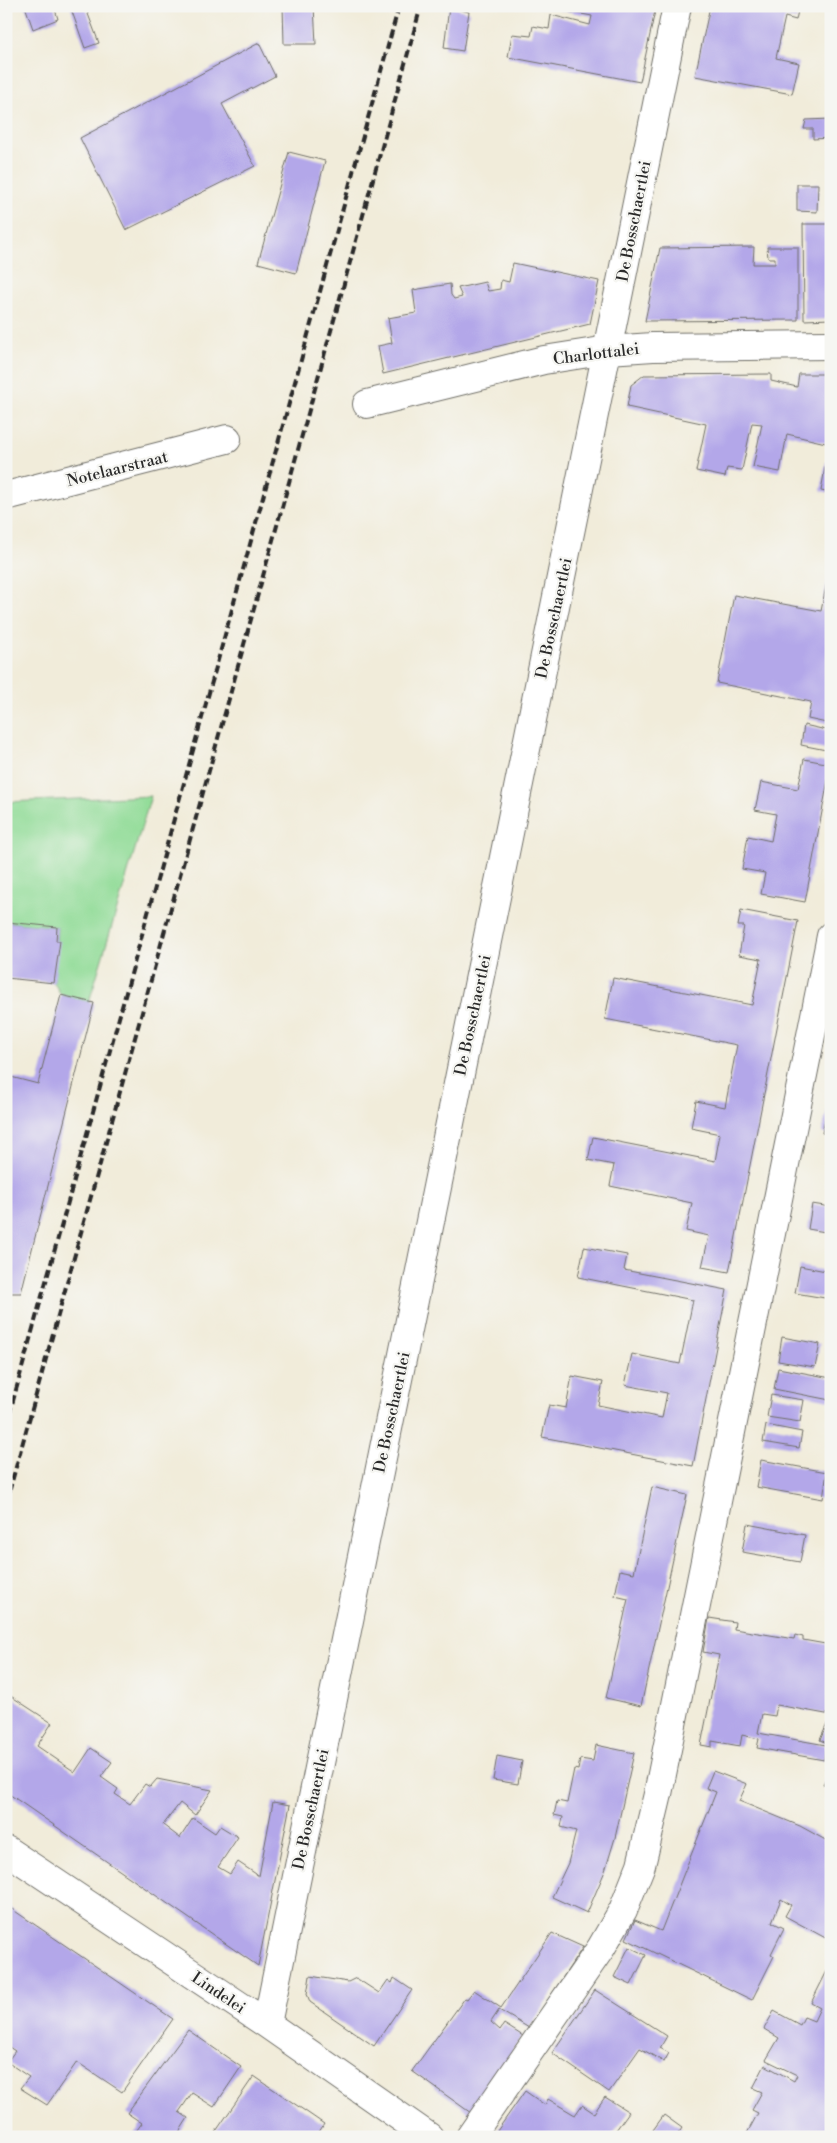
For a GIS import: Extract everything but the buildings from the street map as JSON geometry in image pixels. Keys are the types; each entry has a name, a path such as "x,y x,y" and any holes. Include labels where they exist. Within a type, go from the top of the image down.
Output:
{"street":[{"name":"De Bosschaertlei","path":"266,2024 677,6"},
{"name":"Charlottalei","path":"368,404 544,360 608,350 653,347 831,345"},
{"name":"Notelaarstraat","path":"6,496 227,439"},
{"path":"470,2137 601,1948 623,1910 641,1865 658,1794 831,936"},
{"name":"Lindelei","path":"6,1850 266,2024 429,2137"}],"green space":[{"path":"151,796 89,1002 61,995 54,983 57,927 7,922 6,929 6,802"}],"railway":[{"path":"6,1426 399,6"},
{"path":"6,1503 421,6"}]}
